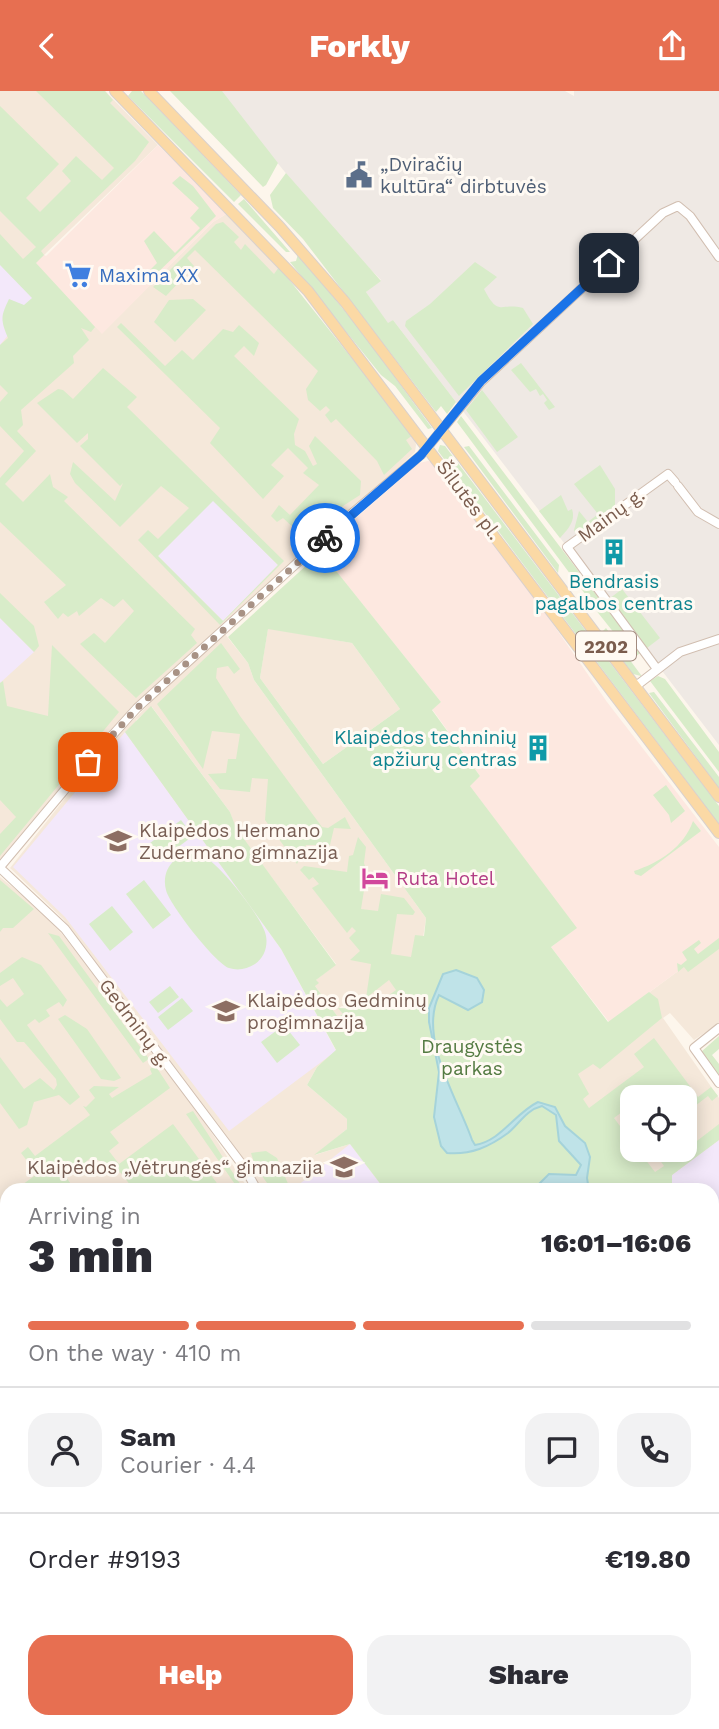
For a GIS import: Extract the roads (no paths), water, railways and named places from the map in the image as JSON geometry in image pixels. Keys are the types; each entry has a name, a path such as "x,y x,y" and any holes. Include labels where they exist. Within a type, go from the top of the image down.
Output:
{"main road":[{"name":"Šilutės pl.","path":"115,91 280,259 429,447 719,833"},
{"name":"Šilutės pl.","path":"149,91 296,245 345,302 719,797"},
{"path":"280,259 295,253 296,245"}],"street":[{"path":"0,868 137,708 429,447 481,381 663,213 678,206 690,216 719,257"},
{"name":"Mainų g.","path":"657,669 567,547 668,474 698,512 719,524"},
{"path":"636,686 690,646 719,639"},
{"name":"Gedminų g.","path":"0,868 65,929 244,1167 253,1183"},
{"path":"719,1028 694,1048 719,1083"}],"water":[{"path":"456,970 477,978 484,990 482,1002 468,1010 439,995 434,1012 433,1030 442,1069 475,1145 493,1138 538,1102 555,1107 565,1126 585,1143 590,1157 588,1183 540,1183 549,1174 576,1175 581,1165 559,1141 556,1115 542,1106 527,1114 501,1138 487,1146 464,1153 447,1153 441,1146 434,1117 439,1072 429,1022 429,1008 443,974"}],"place":[{"name":"„Dviračių kultūra“ dirbtuvės","path":"359,175"},
{"name":"Maxima XX","path":"78,275"},
{"name":"Bendrasis pagalbos centras","path":"614,552"},
{"name":"Klaipėdos techninių apžiurų centras","path":"538,748"},
{"name":"Klaipėdos Hermano Zudermano gimnazija","path":"118,841"},
{"name":"Ruta Hotel","path":"375,878"},
{"name":"Klaipėdos Gedminų progimnazija","path":"226,1011"},
{"name":"Klaipėdos „Vėtrungės“ gimnazija","path":"344,1167"}],"park label":[{"name":"Draugystės parkas","path":"472,1057"}]}
